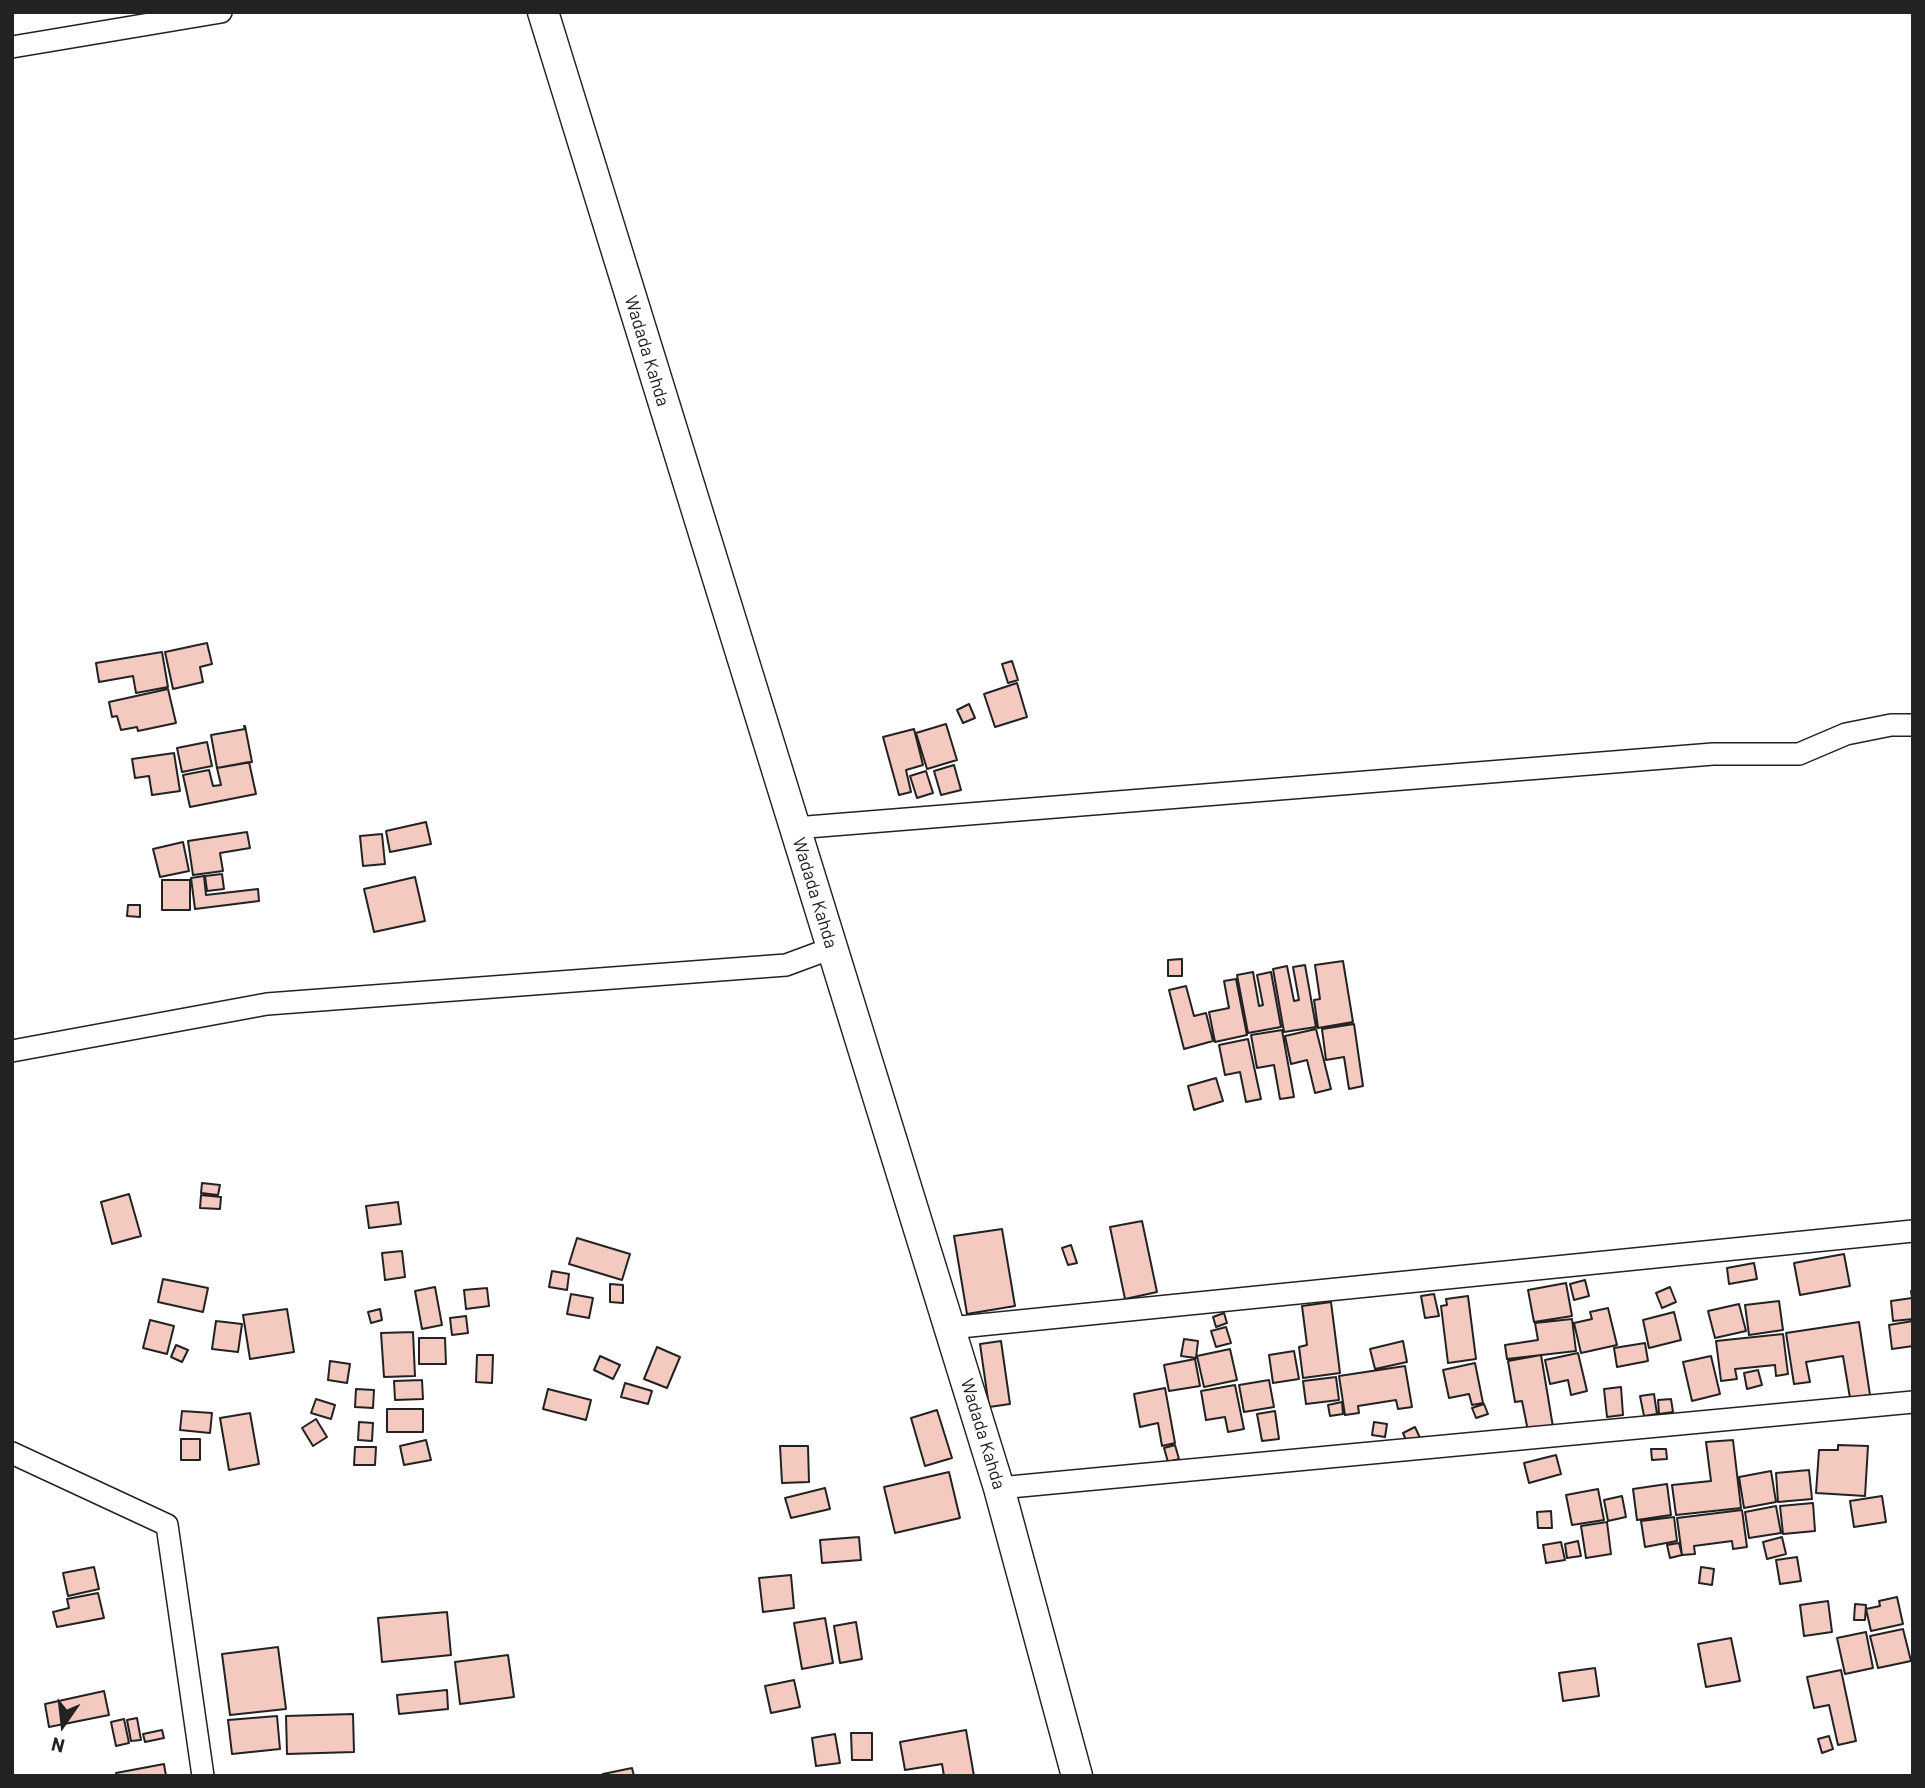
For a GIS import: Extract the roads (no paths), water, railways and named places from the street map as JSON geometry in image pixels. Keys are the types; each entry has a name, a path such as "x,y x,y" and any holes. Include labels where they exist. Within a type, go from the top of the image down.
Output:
{"main road":[{"name":"Wadada Kahda","path":"543,12 999,1488 1077,1776"}],"street":[{"path":"12,47 221,12"},
{"path":"795,828 1713,754 1799,754 1846,734 1891,725 1913,725"},
{"path":"12,1051 267,1004 786,965 832,948"},
{"path":"950,1328 1913,1231"},
{"path":"999,1488 1913,1402"},
{"path":"12,1453 167,1525 203,1776"}]}
